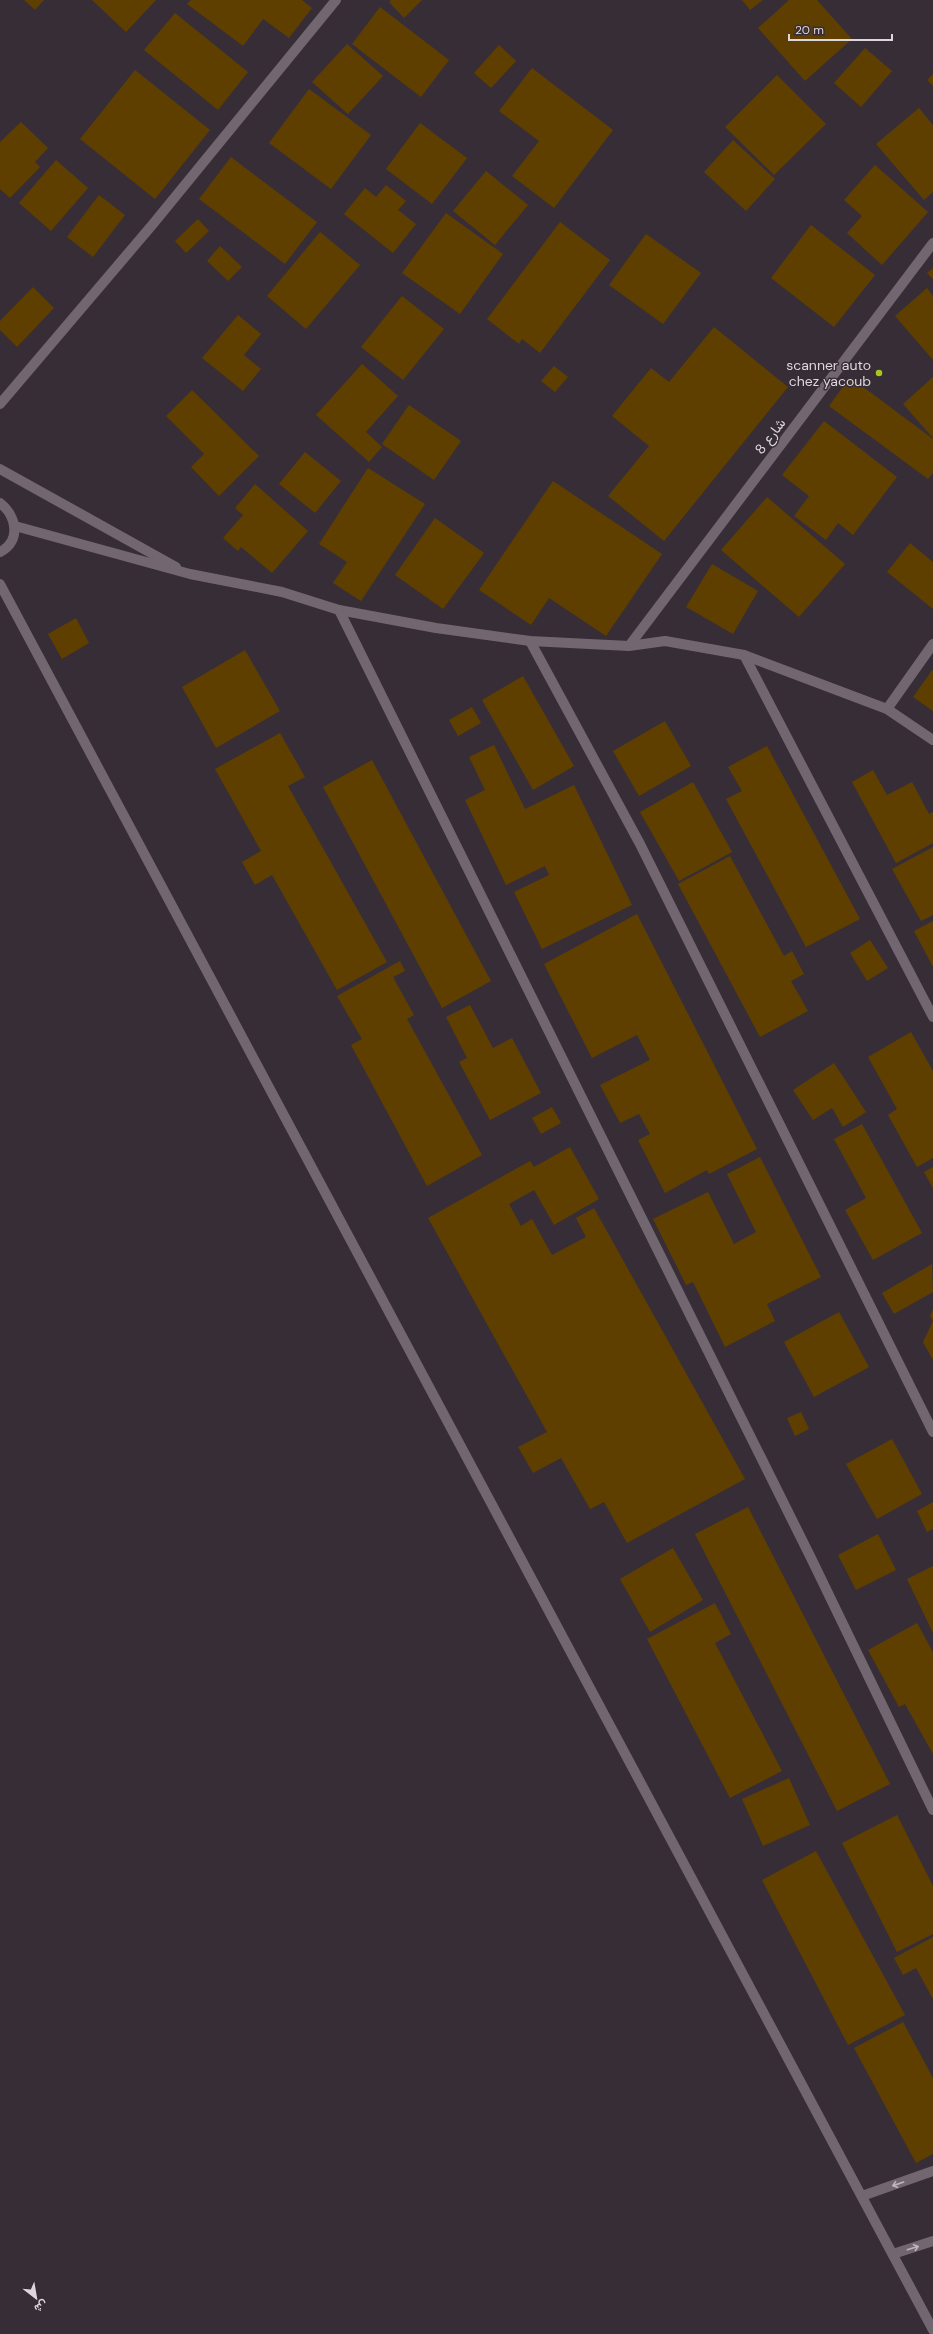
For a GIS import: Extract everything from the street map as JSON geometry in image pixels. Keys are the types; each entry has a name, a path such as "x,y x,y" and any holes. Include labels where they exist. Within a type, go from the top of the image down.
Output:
{"street":[{"path":"0,404 153,224 336,0"},
{"name":"شارع 8","path":"629,646 933,243"},
{"path":"0,469 190,574"},
{"path":"0,503 13,516 15,526 14,536 10,544 0,552"},
{"path":"15,526 190,574 282,592 339,610 436,628 530,641 629,646 665,641 744,655 886,709 933,740"},
{"path":"0,584 933,2330"},
{"path":"339,610 811,1558 933,1810"},
{"path":"530,641 640,844 933,1432"},
{"path":"886,709 933,644"},
{"path":"744,655 933,1017"},
{"path":"862,2196 933,2171"},
{"path":"893,2254 933,2242"}],"building":[{"path":"24,0 44,0 35,10"},
{"path":"92,0 156,0 126,32"},
{"path":"191,0 302,0 312,8 289,38 263,19 243,46 187,4"},
{"path":"391,0 422,0 404,18 389,2"},
{"path":"742,0 763,0 750,10"},
{"path":"789,0 817,0 852,39 805,81 758,28"},
{"path":"380,7 449,60 421,97 352,44"},
{"path":"175,13 248,72 218,110 144,50"},
{"path":"347,44 383,76 348,114 312,82"},
{"path":"499,45 516,61 491,88 474,73"},
{"path":"865,48 892,71 861,107 834,83"},
{"path":"532,68 613,130 554,208 512,176 539,141 499,111"},
{"path":"135,70 210,130 155,199 80,139"},
{"path":"933,74 933,86 927,80"},
{"path":"777,75 826,124 774,175 725,127"},
{"path":"309,89 371,135 331,189 269,143"},
{"path":"919,108 933,125 933,192 924,200 876,144"},
{"path":"21,122 48,148 35,162 40,167 10,198 0,189 0,142"},
{"path":"420,123 467,158 432,204 386,169"},
{"path":"733,140 775,179 746,211 704,172"},
{"path":"231,157 317,222 285,264 199,199"},
{"path":"56,160 88,188 51,231 19,203"},
{"path":"875,165 928,212 882,265 847,233 862,216 844,200"},
{"path":"486,171 528,205 495,245 453,211"},
{"path":"386,185 406,201 398,210 416,224 393,253 344,214 365,188 376,197"},
{"path":"99,195 125,215 93,257 67,237"},
{"path":"446,213 503,254 460,314 402,273"},
{"path":"198,219 209,231 186,253 175,241"},
{"path":"560,222 610,260 540,353 522,339 519,344 487,319"},
{"path":"811,225 875,275 834,327 771,278"},
{"path":"320,232 360,265 306,329 267,296"},
{"path":"646,234 701,273 663,324 609,285"},
{"path":"220,246 242,267 228,281 207,261"},
{"path":"933,268 933,279 927,273"},
{"path":"33,287 54,308 17,347 0,330 0,321"},
{"path":"927,288 933,296 933,360 895,316"},
{"path":"402,296 444,329 403,380 361,347"},
{"path":"238,315 261,334 244,355 261,369 243,391 202,358"},
{"path":"714,327 788,387 664,541 608,496 649,446 612,416 651,368 669,382"},
{"path":"362,364 398,396 366,432 382,447 369,462 316,415"},
{"path":"554,366 568,377 555,392 541,381"},
{"path":"850,377 933,439 933,473 928,479 829,406"},
{"path":"933,377 933,438 903,404"},
{"path":"192,390 259,456 219,496 191,467 204,454 166,416"},
{"path":"409,405 461,441 434,480 382,444"},
{"path":"824,421 897,477 853,535 838,523 826,540 794,516 809,496 782,475"},
{"path":"305,452 341,481 315,513 279,484"},
{"path":"368,468 425,504 361,601 333,583 347,562 319,544"},
{"path":"553,481 662,554 606,636 549,598 531,625 479,590"},
{"path":"255,484 308,531 272,573 241,547 238,551 223,538 243,515 235,508"},
{"path":"767,497 845,564 799,617 721,550"},
{"path":"435,518 484,553 443,609 395,575"},
{"path":"910,543 933,562 933,609 887,572"},
{"path":"712,564 758,591 733,634 686,607"},
{"path":"76,618 89,643 62,659 48,634"},
{"path":"245,650 280,711 216,748 182,687"},
{"path":"933,669 933,711 913,697"},
{"path":"523,676 574,766 533,790 482,700"},
{"path":"472,707 481,723 458,736 449,720"},
{"path":"665,721 691,766 639,796 613,751"},
{"path":"280,733 305,777 288,786 387,962 337,990 272,875 255,885 242,862 261,851 215,769"},
{"path":"494,745 525,809 574,785 632,905 542,949 514,892 549,875 545,866 506,885 465,800 485,790 469,757"},
{"path":"767,746 860,919 806,947 726,799 742,791 728,767"},
{"path":"372,760 491,981 442,1008 323,787"},
{"path":"873,770 887,795 912,782 929,814 933,812 933,843 896,863 852,782"},
{"path":"693,782 732,852 679,881 640,812"},
{"path":"933,847 933,915 921,921 892,869"},
{"path":"730,856 784,956 792,951 804,974 791,981 808,1011 760,1037 678,884"},
{"path":"637,914 757,1149 709,1174 707,1170 665,1193 638,1140 650,1134 639,1114 620,1123 600,1085 650,1060 637,1035 592,1058 544,964"},
{"path":"933,921 933,967 914,931"},
{"path":"870,940 888,968 867,981 850,953"},
{"path":"400,961 405,971 393,977 414,1015 407,1019 482,1155 427,1186 351,1045 362,1039 337,996"},
{"path":"470,1005 493,1048 512,1038 541,1093 490,1120 459,1062 467,1058 446,1017"},
{"path":"911,1032 933,1071 933,1158 917,1167 888,1115 897,1109 868,1057"},
{"path":"834,1063 866,1112 843,1127 832,1108 813,1120 793,1090"},
{"path":"552,1107 561,1123 541,1134 532,1118"},
{"path":"862,1124 922,1233 873,1260 845,1210 866,1198 834,1139"},
{"path":"570,1147 599,1199 554,1225 534,1190 509,1204 521,1226 532,1219 552,1255 586,1237 576,1218 594,1208 745,1479 627,1543 604,1502 590,1509 561,1458 533,1473 518,1447 547,1432 428,1218 530,1161 534,1167"},
{"path":"760,1157 821,1277 767,1304 775,1321 725,1347 693,1282 686,1285 653,1219 708,1192 734,1244 756,1232 727,1174"},
{"path":"933,1167 933,1188 924,1172"},
{"path":"932,1264 933,1292 894,1314 882,1293"},
{"path":"933,1309 933,1321 930,1316"},
{"path":"839,1312 869,1367 814,1397 784,1342"},
{"path":"933,1321 933,1360 923,1342"},
{"path":"801,1412 809,1429 795,1436 787,1418"},
{"path":"892,1439 922,1494 877,1519 846,1464"},
{"path":"933,1502 933,1529 927,1532 917,1511"},
{"path":"748,1507 890,1784 837,1811 695,1534"},
{"path":"878,1534 896,1570 856,1590 838,1555"},
{"path":"673,1548 703,1600 650,1632 620,1579"},
{"path":"933,1566 933,1633 907,1579"},
{"path":"715,1603 731,1634 715,1643 782,1771 730,1798 647,1639"},
{"path":"917,1623 933,1652 933,1754 905,1704 899,1707 868,1650"},
{"path":"789,1778 810,1825 763,1846 742,1799"},
{"path":"897,1815 933,1886 933,1934 897,1952 842,1843"},
{"path":"816,1851 905,2015 848,2045 762,1880"},
{"path":"933,1937 933,1999 916,1968 903,1975 894,1958"},
{"path":"903,2022 933,2078 933,2154 916,2163 854,2048"}],"place":[{"name":"scanner auto chez yacoub","path":"879,373"}]}
